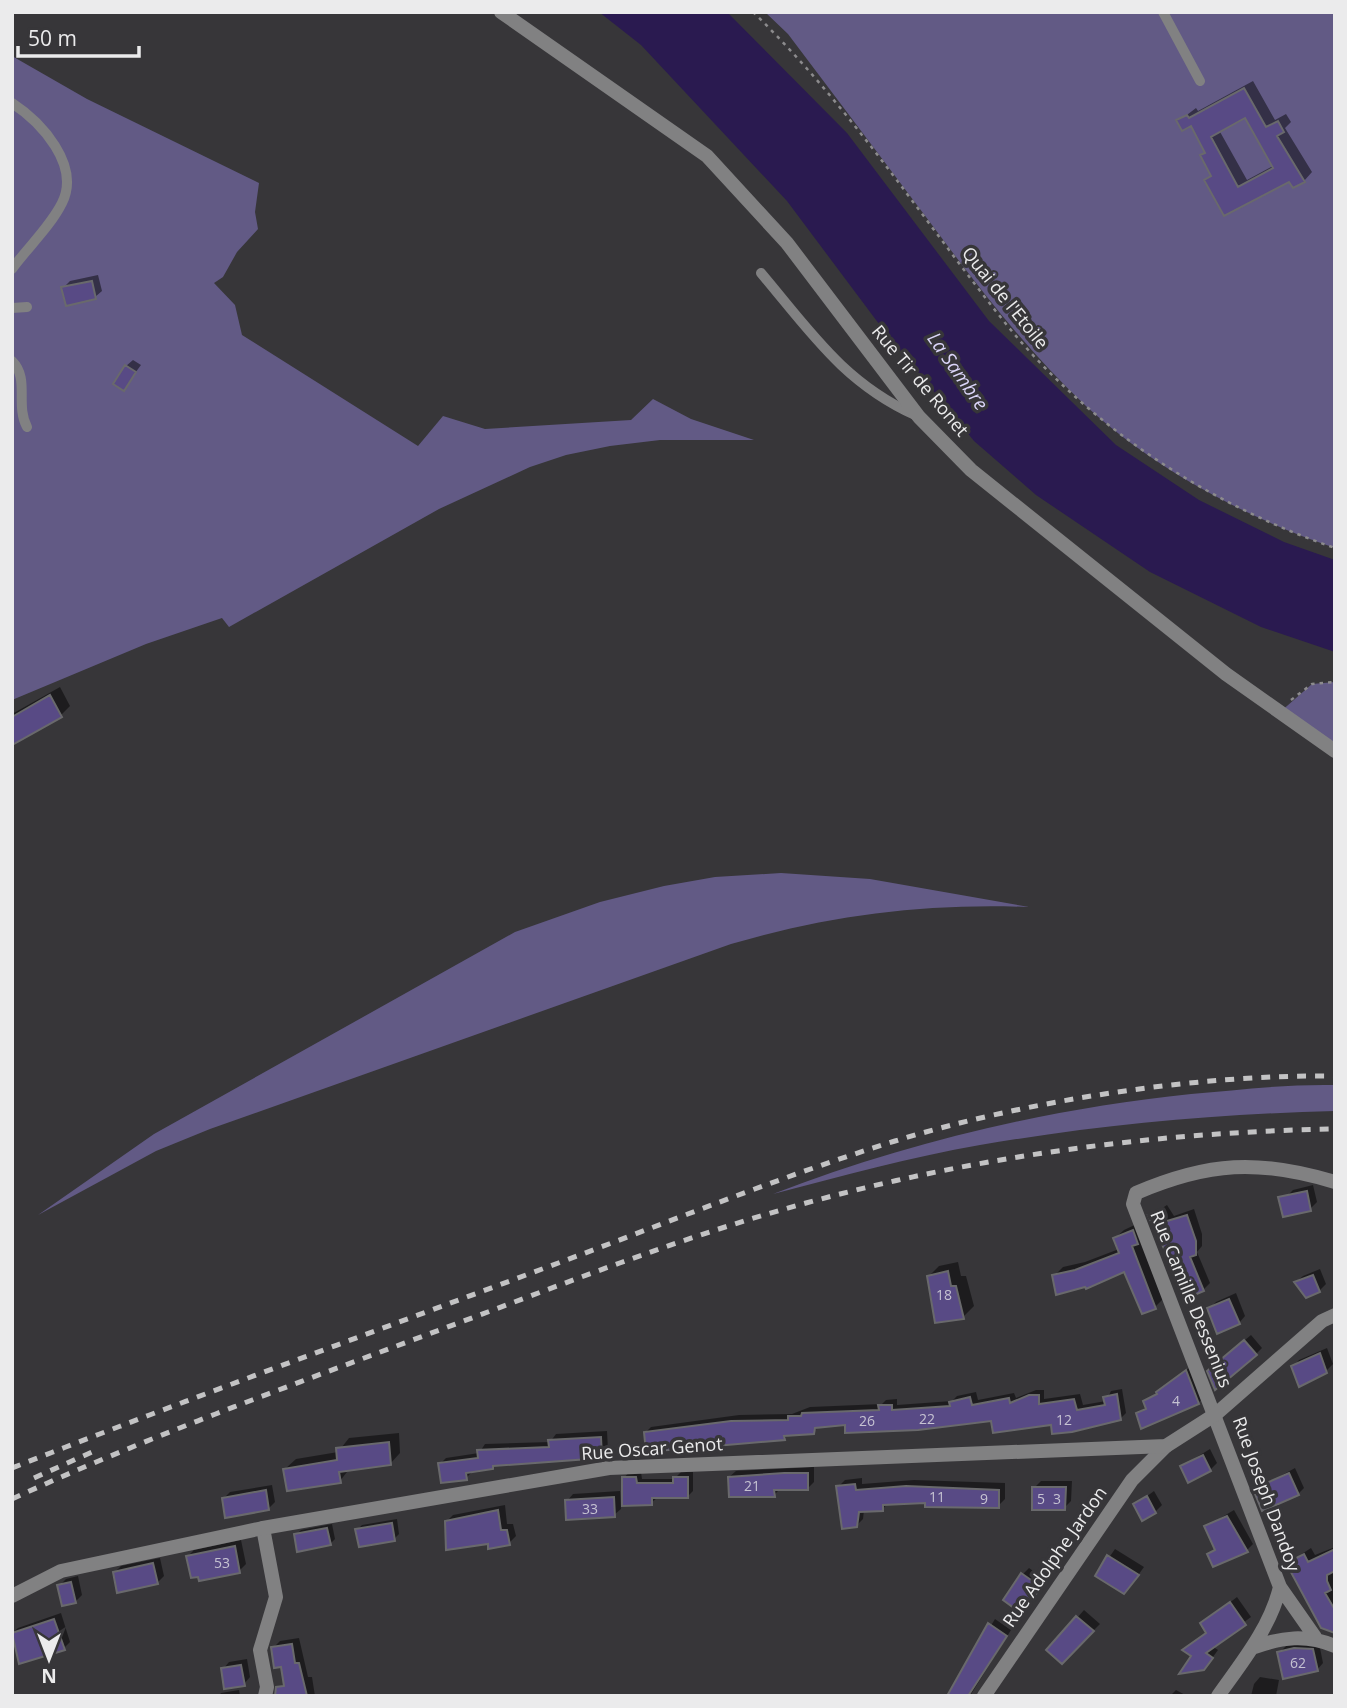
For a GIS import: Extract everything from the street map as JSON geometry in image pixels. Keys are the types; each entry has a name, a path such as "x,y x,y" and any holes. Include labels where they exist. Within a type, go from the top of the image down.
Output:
{"street":[{"name":"Rue Tir de Ronet","path":"501,12 707,156 787,243 919,417 971,470 1279,713 1335,751"},
{"name":"Rue Camille Dessenius","path":"1216,1414 1133,1204 1136,1193 1170,1178 1243,1164 1305,1173 1335,1182"},
{"path":"1166,1446 1216,1414 1322,1321 1335,1315"},
{"name":"Rue Joseph Dandoy","path":"1216,1414 1280,1587 1276,1603 1252,1648 1218,1696"},
{"name":"Rue Oscar Genot","path":"12,1596 61,1571 263,1528 609,1468 1166,1446"},
{"name":"Rue Adolphe Jardon","path":"984,1696 1132,1480 1166,1446"},
{"path":"263,1528 276,1597 260,1650 267,1687 265,1696"},
{"path":"1280,1587 1315,1637"},
{"path":"1252,1648 1291,1637 1315,1637 1335,1646"}],"lane":[{"path":"1163,12 1200,81"},
{"path":"12,103 42,125 60,158 66,187 56,213 12,269"},
{"path":"761,273 840,367 864,388 919,417"},
{"path":"12,308 27,307"},
{"path":"12,361 21,373 20,414 27,427"}],"path":[{"name":"Quai de l'Etoile","path":"753,12 830,93 1008,326 1089,408 1149,454 1205,489 1268,522 1335,548"},
{"path":"1279,713 1290,700 1312,684 1335,682"}],"shaded area":[{"path":"765,12 1335,12 1335,548 1269,522 1204,490 1142,451 1087,407 1002,315 788,34"},
{"path":"12,56 87,99 259,183 255,212 258,229 237,252 223,277 214,283 235,305 242,335 418,446 443,416 485,429 631,420 653,399 691,419 754,440 660,440 610,446 566,455 530,467 439,509 229,627 222,618 146,644 12,700"},
{"path":"1335,682 1335,751 1279,713 1312,684"},
{"path":"781,873 870,879 1029,907 953,907 879,913 805,925 731,944 210,1129 156,1151 38,1215 154,1134 515,932 600,902 664,886 715,877"},
{"path":"1335,1085 1335,1111 1157,1122 1024,1138 928,1155 773,1194 927,1143 1031,1119 1137,1100 1281,1086"}],"water":[{"name":"La Sambre","path":"599,12 727,12 847,133 989,321 1116,445 1199,500 1284,542 1335,560 1335,652 1261,627 1150,572 1036,495 974,441 882,328 787,201 641,45"}],"building":[{"path":"1244,88 1266,127 1278,121 1284,132 1277,136 1305,182 1293,188 1289,182 1224,216 1204,180 1211,176 1200,155 1205,153 1191,126 1182,131 1176,120 1187,115 1189,118","holes":["1245,118 1273,168 1238,187 1211,137"]},
{"path":"92,281 96,299 66,306 61,287"},
{"path":"125,365 136,372 124,391 113,384"},
{"path":"50,695 62,717 12,745 12,717"},
{"path":"1307,1191 1311,1211 1283,1217 1278,1197"},
{"path":"1160,1211 1167,1221 1187,1215 1196,1241 1196,1255 1190,1257 1204,1291 1185,1299 1179,1285 1184,1284 1173,1258 1169,1259 1148,1215"},
{"path":"1133,1230 1138,1244 1132,1246 1156,1309 1142,1314 1124,1272 1086,1289 1085,1287 1056,1295 1052,1275 1075,1270 1119,1253 1113,1238"},
{"path":"948,1271 951,1286 956,1286 964,1319 935,1323 927,1276"},
{"path":"1313,1275 1320,1292 1306,1298 1294,1282"},
{"path":"1229,1299 1240,1324 1217,1334 1207,1308"},
{"path":"1244,1340 1257,1355 1215,1390 1207,1371"},
{"path":"1320,1353 1327,1373 1299,1387 1291,1366"},
{"path":"1186,1370 1199,1404 1141,1429 1136,1413 1146,1409 1143,1401 1157,1394 1156,1392"},
{"path":"1117,1394 1121,1420 1072,1432 1052,1434 1051,1425 993,1433 991,1421 918,1430 845,1433 845,1425 815,1428 814,1434 784,1436 785,1440 646,1452 644,1432 731,1421 788,1420 788,1416 801,1416 802,1413 879,1410 878,1405 892,1405 892,1410 950,1406 949,1402 970,1397 972,1405 1009,1398 1010,1403 1029,1395 1039,1395 1039,1404 1074,1399 1077,1410 1105,1405 1103,1397"},
{"path":"601,1437 602,1458 493,1466 493,1469 466,1473 467,1480 441,1483 438,1463 478,1458 477,1450 549,1447 548,1440"},
{"path":"389,1442 391,1465 339,1472 341,1483 287,1491 283,1469 337,1460 336,1448"},
{"path":"1203,1455 1211,1471 1188,1483 1180,1466"},
{"path":"808,1473 808,1490 774,1490 775,1497 729,1497 728,1477"},
{"path":"1289,1473 1299,1495 1262,1511 1253,1489"},
{"path":"622,1477 636,1477 637,1483 673,1483 673,1477 688,1477 688,1498 652,1498 652,1505 622,1506"},
{"path":"855,1484 856,1490 906,1486 999,1490 999,1508 925,1507 925,1503 883,1505 883,1511 859,1512 857,1527 842,1529 836,1486"},
{"path":"1032,1487 1066,1487 1065,1510 1032,1510"},
{"path":"266,1490 269,1510 225,1518 222,1498"},
{"path":"1147,1496 1156,1513 1142,1521 1133,1504"},
{"path":"614,1497 615,1517 566,1520 565,1500"},
{"path":"498,1510 501,1530 507,1530 510,1545 488,1549 488,1544 446,1550 445,1521"},
{"path":"1227,1516 1248,1552 1213,1567 1207,1554 1215,1550 1204,1526"},
{"path":"392,1523 395,1541 359,1547 355,1529"},
{"path":"327,1528 331,1545 297,1552 294,1534"},
{"path":"235,1546 240,1573 199,1581 198,1577 191,1578 186,1556"},
{"path":"1335,1549 1335,1571 1327,1575 1331,1590 1325,1593 1335,1610 1335,1633 1321,1628 1286,1563 1304,1554 1308,1562"},
{"path":"1107,1555 1139,1575 1124,1594 1095,1576"},
{"path":"153,1563 158,1584 117,1593 113,1572"},
{"path":"1021,1573 1041,1587 1022,1614 1003,1600"},
{"path":"71,1582 76,1603 62,1606 57,1585"},
{"path":"1230,1602 1246,1625 1206,1653 1213,1658 1204,1670 1179,1674 1191,1656 1182,1650 1206,1633 1200,1623"},
{"path":"1076,1616 1094,1631 1062,1664 1046,1650"},
{"path":"54,1619 65,1650 19,1664 12,1633"},
{"path":"988,1623 1007,1636 968,1696 947,1696"},
{"path":"292,1644 295,1663 299,1663 307,1696 275,1696 276,1687 284,1686 281,1667 274,1668 271,1647"},
{"path":"1294,1648 1313,1649 1318,1671 1283,1679 1277,1652"},
{"path":"241,1665 245,1686 224,1689 221,1668"}],"railway":[{"path":"12,1468 759,1188 895,1141 999,1114 1112,1093 1227,1080 1335,1076"},
{"path":"12,1499 218,1413 567,1282 710,1232 806,1203 936,1172 1068,1150 1201,1135 1335,1129"},
{"path":"34,1478 92,1452"}]}
